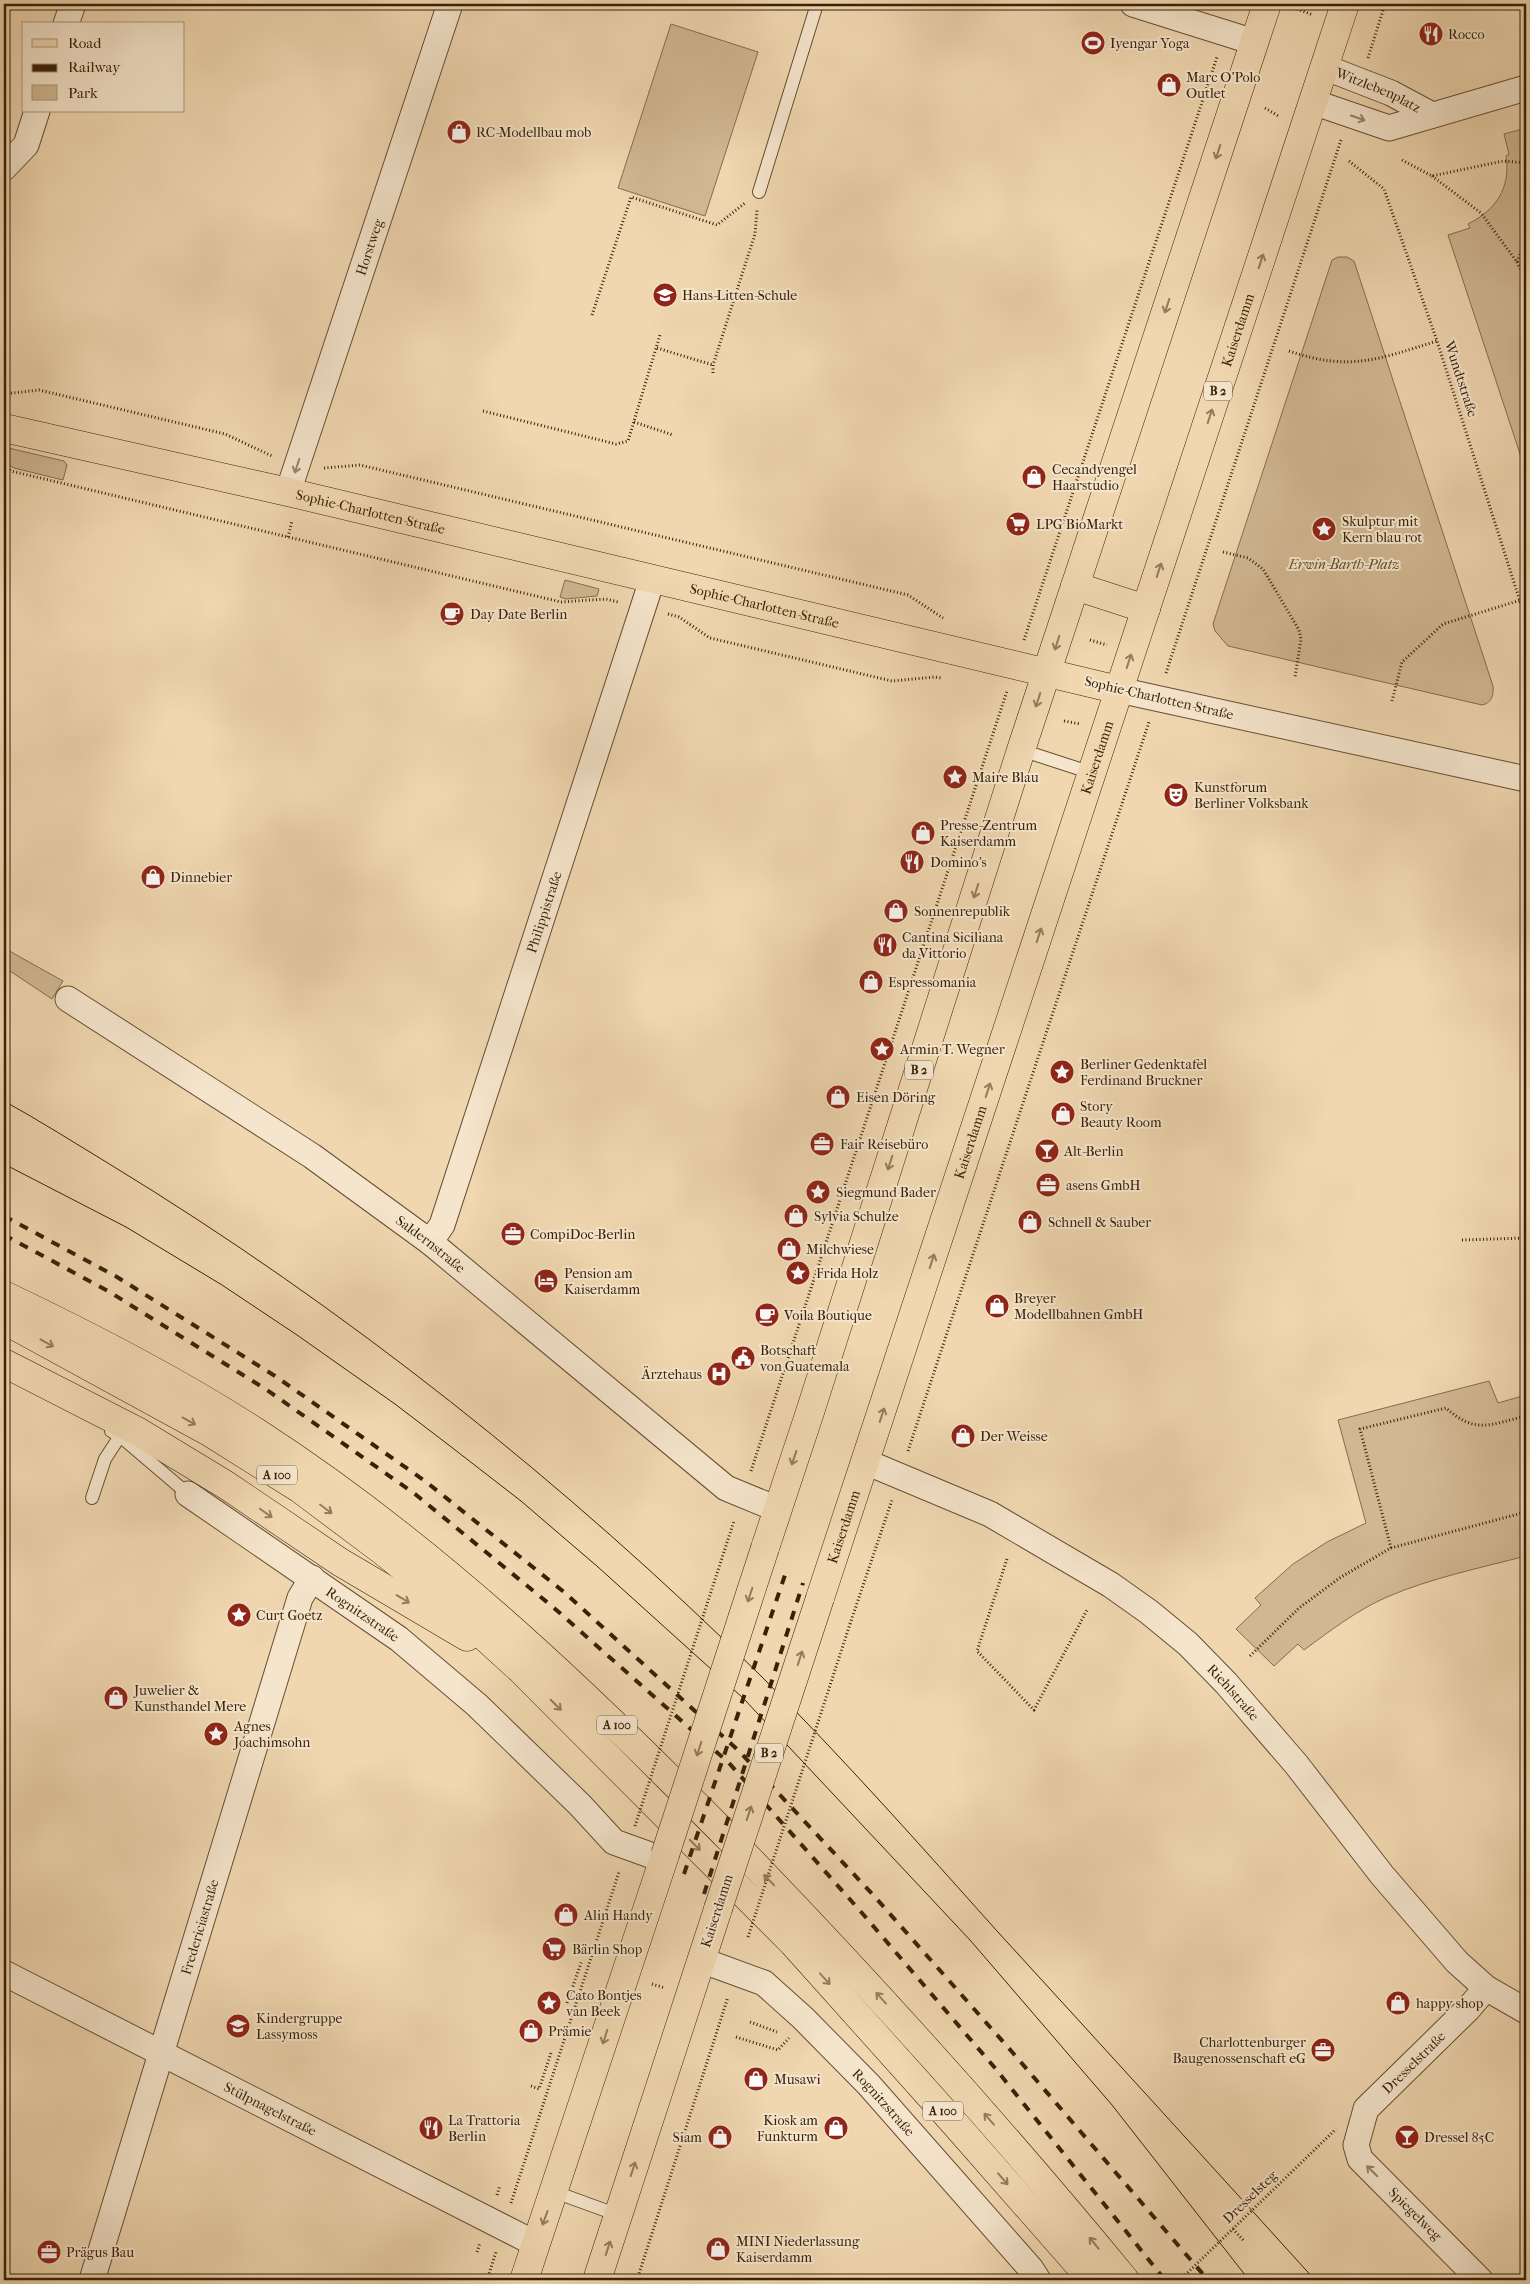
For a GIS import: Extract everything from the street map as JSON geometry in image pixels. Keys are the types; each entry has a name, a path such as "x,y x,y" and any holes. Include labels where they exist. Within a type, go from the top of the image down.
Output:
{"main road":[{"name":"B 2","path":"524,2280 555,2192 777,1508 810,1412 1021,750 1266,4"},
{"name":"Kaiserdamm","path":"597,2280 1345,4"},
{"name":"Sophie-Charlotten-Straße","path":"4,428 288,492 1119,690"},
{"path":"1075,586 1146,609"},
{"name":"A 100","path":"4,1295 138,1362 256,1431 372,1513 488,1609 621,1729 821,1932 1051,2190 1125,2280"},
{"name":"A 100","path":"4,1320 209,1432 300,1489 422,1583 522,1670 793,1943 1092,2280"},
{"path":"4,1363 152,1440 226,1485 340,1562 522,1670"}],"street":[{"path":"67,22 72,4"},
{"name":"Horstweg","path":"288,492 450,4"},
{"path":"1133,4 1254,42"},
{"name":"Witzlebenplatz","path":"1324,67 1391,93 1432,115"},
{"name":"Witzlebenplatz","path":"1313,102 1389,128 1526,88"},
{"path":"4,168 26,145 37,112"},
{"name":"Philippistraße","path":"430,1242 442,1225 652,580"},
{"name":"Sophie-Charlotten-Straße","path":"1119,690 1526,779"},
{"name":"Saldernstraße","path":"68,999 312,1156 430,1242 726,1488 777,1508"},
{"name":"Riehlstraße","path":"866,1462 957,1499 1018,1529 1111,1585 1150,1612 1226,1683 1296,1764 1382,1874 1457,1962 1486,1988 1526,2011"},
{"name":"Rognitzstraße","path":"188,1494 399,1639 477,1705 580,1805 614,1842 664,1857"},
{"name":"Fredericiastraße","path":"92,2280 300,1598 312,1578"},
{"name":"Rognitzstraße","path":"701,1960 764,1983 803,2018 869,2085 1031,2269 1038,2280"},
{"name":"Stülpnagelstraße","path":"4,1973 536,2244"},
{"name":"Dresselstraße","path":"1356,2145 1366,2109 1468,2009 1486,1988"},
{"name":"Spiegelweg","path":"1356,2145 1360,2159 1480,2280"}],"lane":[{"path":"759,192 817,4"},
{"path":"1021,750 1092,773"},
{"name":"Rognitzstraße","path":"46,1399 51,1397 120,1436 188,1494"},
{"path":"92,1498 106,1459 120,1436"},
{"path":"555,2192 618,2215"}],"path":[{"path":"1378,28 1386,4"},
{"path":"1297,8 1316,16"},
{"path":"1033,613 1203,96"},
{"path":"1265,108 1282,119"},
{"path":"1402,160 1432,176 1481,212 1517,262 1526,281"},
{"path":"1432,176 1503,160 1526,163"},
{"name":"Wundtstraße","path":"1349,161 1384,189 1437,341 1526,620"},
{"path":"1174,649 1331,169"},
{"path":"592,315 632,198 717,225 759,192"},
{"path":"714,373 714,365 755,234"},
{"path":"1517,262 1526,240"},
{"path":"483,411 616,444 628,441 660,335"},
{"path":"1289,351 1324,360 1355,363 1382,358 1437,341"},
{"path":"657,348 714,365"},
{"path":"4,394 38,390 225,434 278,458"},
{"path":"634,422 673,435"},
{"path":"319,469 360,465 908,595 948,622"},
{"path":"4,466 10,471 561,602 606,599 617,602"},
{"path":"288,537 292,519"},
{"path":"1223,552 1248,558 1263,569 1299,630 1301,639 1295,677"},
{"path":"1392,701 1402,662 1443,624 1521,600"},
{"path":"670,614 679,617 710,638 892,681 934,677 950,680"},
{"path":"1090,640 1110,646"},
{"path":"756,1456 998,720"},
{"path":"1064,721 1083,724"},
{"path":"912,1438 1142,746"},
{"path":"1462,1240 1526,1238"},
{"path":"1391,1548 1360,1429 1446,1408 1468,1424 1486,1425 1526,1416"},
{"path":"1250,1656 1298,1608 1341,1577 1391,1548 1526,1512"},
{"path":"635,1826 734,1521"},
{"path":"748,1936 884,1524"},
{"path":"1007,1559 977,1651 1034,1710 1086,1610"},
{"path":"515,2192 612,1895"},
{"path":"567,2003 582,1960"},
{"path":"649,1983 668,1989"},
{"path":"637,2280 721,2020"},
{"path":"750,2022 778,2032"},
{"path":"736,2036 778,2050 791,2036"},
{"path":"531,2086 539,2089 551,2053"},
{"name":"Dresselsteg","path":"1180,2280 1336,2129"},
{"path":"1233,2229 1244,2241"},
{"path":"486,2280 491,2266"}],"green space":[{"path":"671,24 758,52 705,216 618,188"},
{"path":"1526,128 1526,472 1448,235 1470,228 1468,224 1494,205 1504,188 1506,178 1506,156 1509,154 1504,134"},
{"name":"Erwin-Barth-Platz","path":"1338,257 1347,257 1354,261 1493,686 1491,698 1488,703 1482,705 1228,646 1215,631 1213,624 1332,260"},
{"path":"4,447 64,461 67,465 63,480 14,468 4,462"},
{"path":"565,580 599,589 597,596 566,599 560,597"},
{"path":"4,948 63,981 52,999 4,967"},
{"path":"1489,1381 1498,1403 1526,1395 1526,1556 1438,1579 1387,1597 1354,1614 1304,1650 1298,1644 1274,1666 1236,1629 1261,1605 1255,1598 1293,1564 1327,1542 1366,1523 1338,1420"}],"tram line":[{"path":"4,1101 198,1220 368,1338 532,1467 610,1535 687,1605 822,1738 1315,2280"},
{"path":"4,1164 126,1227 222,1285 297,1335 395,1404 450,1446 521,1501 598,1567 743,1698 970,1940 1112,2105 1249,2280"}],"railway":[{"path":"4,1216 117,1277 275,1376 425,1481 564,1592 739,1751 875,1897 1013,2053 1208,2280"},
{"path":"4,1235 108,1291 267,1390 415,1494 553,1607 729,1763 862,1913 995,2068 1165,2280"},
{"path":"684,1874 787,1569"},
{"path":"704,1894 803,1583"}],"place":[{"name":"Rocco","path":"1431,34"},
{"name":"Iyengar Yoga","path":"1093,43"},
{"name":"Marc O'Polo Outlet","path":"1169,85"},
{"name":"RC-Modellbau mob","path":"459,132"},
{"name":"Hans-Litten-Schule","path":"665,295"},
{"name":"Cecandyengel Haarstudio","path":"1034,477"},
{"name":"LPG BioMarkt","path":"1018,524"},
{"name":"Skulptur mit Kern blau rot","path":"1324,529"},
{"name":"Day Date Berlin","path":"452,614"},
{"name":"Maire Blau","path":"955,777"},
{"name":"Kunstforum Berliner Volksbank","path":"1176,795"},
{"name":"Presse-Zentrum Kaiserdamm","path":"923,833"},
{"name":"Domino's","path":"912,862"},
{"name":"Dinnebier","path":"153,877"},
{"name":"Sonnenrepublik","path":"896,911"},
{"name":"Cantina Siciliana da Vittorio","path":"885,945"},
{"name":"Espressomania","path":"871,982"},
{"name":"Armin T. Wegner","path":"882,1049"},
{"name":"Berliner Gedenktafel Ferdinand Bruckner","path":"1062,1072"},
{"name":"Eisen Döring","path":"838,1097"},
{"name":"Story Beauty Room","path":"1063,1114"},
{"name":"Fair Reisebüro","path":"822,1144"},
{"name":"Alt-Berlin","path":"1047,1151"},
{"name":"asens GmbH","path":"1048,1185"},
{"name":"Siegmund Bader","path":"818,1192"},
{"name":"Sylvia Schulze","path":"796,1216"},
{"name":"Schnell & Sauber","path":"1030,1222"},
{"name":"CompiDoc-Berlin","path":"513,1234"},
{"name":"Milchwiese","path":"789,1249"},
{"name":"Frida Holz","path":"798,1273"},
{"name":"Pension am Kaiserdamm","path":"546,1281"},
{"name":"Breyer Modellbahnen GmbH","path":"997,1306"},
{"name":"Voila Boutique","path":"767,1315"},
{"name":"Botschaft von Guatemala","path":"743,1358"},
{"name":"Ärztehaus","path":"719,1374"},
{"name":"Der Weisse","path":"963,1436"},
{"name":"Curt Goetz","path":"239,1615"},
{"name":"Juwelier & Kunsthandel Mere","path":"116,1698"},
{"name":"Agnes Joachimsohn","path":"216,1734"},
{"name":"Alin Handy","path":"566,1915"},
{"name":"Bärlin Shop","path":"554,1949"},
{"name":"Cato Bontjes van Beek","path":"549,2003"},
{"name":"happy shop","path":"1398,2003"},
{"name":"Kindergruppe Lassymoss","path":"238,2026"},
{"name":"Prämie","path":"531,2031"},
{"name":"Charlottenburger Baugenossenschaft eG","path":"1323,2050"},
{"name":"Musawi","path":"756,2079"},
{"name":"La Trattoria Berlin","path":"431,2128"},
{"name":"Kiosk am Funkturm","path":"836,2128"},
{"name":"Siam","path":"720,2137"},
{"name":"Dressel 85C","path":"1407,2137"},
{"name":"MINI Niederlassung Kaiserdamm","path":"718,2249"},
{"name":"Prägus Bau","path":"49,2252"}]}
